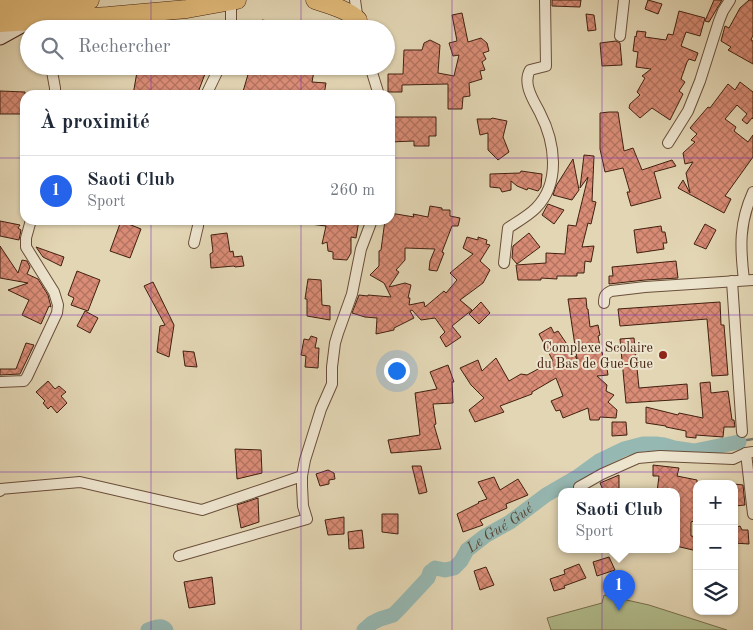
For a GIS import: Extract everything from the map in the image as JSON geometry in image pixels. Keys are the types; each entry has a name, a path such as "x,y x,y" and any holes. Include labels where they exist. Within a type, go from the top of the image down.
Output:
{"highway":[{"path":"0,6 90,0"},
{"path":"315,0 354,15 357,20"},
{"path":"70,20 187,9 234,1"},
{"path":"0,23 20,23"}],"main road":[{"path":"0,37 20,30"}],"street":[{"path":"355,0 358,20"},
{"path":"504,263 508,228 537,207 547,192 553,176 550,142 544,121 532,99 528,74 530,70 546,66 545,0"},
{"path":"620,36 624,0"},
{"path":"668,143 691,104 719,21 730,0"},
{"path":"232,20 234,1"},
{"path":"52,75 53,90"},
{"path":"208,90 216,75"},
{"path":"373,75 377,90"},
{"path":"604,303 604,296 611,291 748,280 741,249 741,232 753,192"},
{"path":"0,382 24,381 57,312 58,305 54,292 26,247 30,225"},
{"path":"194,243 198,225"},
{"path":"179,556 307,518 303,506 302,476 305,460 321,409 332,384 335,343 352,294 360,249 370,225"},
{"path":"732,281 742,432"},
{"path":"579,487 602,474 638,458 660,456 733,459 750,452 753,514"},
{"path":"0,491 0,489 80,482 202,510 302,476"}],"green space":[{"path":"604,595 649,605 727,630 551,630 547,618 602,603"}],"building":[{"path":"552,0 581,0 580,7 552,6"},
{"path":"648,0 662,4 658,14 645,9"},
{"path":"714,0 722,0 709,22 705,21"},
{"path":"749,0 753,0 753,35 751,40 753,41 753,64 728,50 731,47 721,41 725,26 729,28 740,8"},
{"path":"679,11 705,18 700,36 686,32 681,46 698,53 695,61 689,59 687,62 681,79 685,82 679,91 683,94 670,120 652,108 640,118 629,108 630,104 640,95 637,92 645,78 642,76 651,69 636,67 638,52 633,51 635,36 637,31 646,32 645,37 666,40 668,34 673,35"},
{"path":"462,13 468,42 481,38 487,43 489,51 483,53 486,59 482,62 485,70 480,71 482,79 469,83 470,96 463,97 462,109 448,109 448,84 402,85 402,92 388,90 388,75 403,74 404,50 422,50 424,43 430,40 440,45 438,73 454,76 459,55 453,56 449,43 457,41 452,15"},
{"path":"586,14 594,15 596,30 588,31"},
{"path":"616,41 620,43 622,65 602,66 600,43"},
{"path":"136,75 205,75 199,90 134,90"},
{"path":"248,75 313,75 312,82 326,83 325,90 243,90"},
{"path":"740,82 753,92 753,119 747,124 742,120 747,114 737,105 725,119 736,127 734,131 748,142 753,135 753,157 725,196 731,199 724,213 678,188 683,180 690,193 686,173 693,162 685,164 683,153 695,142 691,140 697,134 690,128 708,107 710,108 728,84 735,90"},
{"path":"0,91 20,92 20,114 0,114"},
{"path":"618,112 624,151 633,148 642,170 672,160 676,166 654,172 661,198 631,206 627,192 630,192 623,168 605,172 600,149 600,113"},
{"path":"395,117 436,117 436,136 429,136 429,146 414,146 414,141 395,142"},
{"path":"492,118 507,121 503,137 509,152 498,160 488,150 488,133 480,135 477,119"},
{"path":"584,155 594,156 592,201 596,202 591,224 588,223 582,247 594,246 591,262 585,261 584,273 577,273 577,276 557,276 557,279 518,280 516,265 546,263 546,253 565,254 568,225 576,226 588,177 580,188"},
{"path":"573,159 579,190 572,200 553,195 556,186"},
{"path":"521,171 542,174 541,187 538,191 528,188 527,190 511,181 511,190 502,192 500,188 490,187 490,174 520,173"},
{"path":"548,204 564,210 554,224 542,215"},
{"path":"430,206 442,208 442,210 450,210 450,216 460,218 458,226 452,226 437,271 429,270 430,261 435,249 405,248 405,260 396,270 399,272 389,287 405,283 411,285 408,298 410,298 409,305 424,302 425,307 444,291 446,293 457,280 450,273 473,254 463,248 467,237 478,240 478,237 487,240 486,244 490,245 480,261 490,270 483,283 460,300 472,310 452,326 461,337 446,347 440,337 445,332 435,318 421,320 412,310 410,311 414,318 394,328 394,330 376,334 377,318 352,313 359,295 391,297 384,283 370,275 379,266 379,251 381,250 384,225 395,225 395,214 414,217 413,214 428,217"},
{"path":"0,221 20,225 18,228 21,230 19,240 0,236"},
{"path":"705,224 716,230 706,249 694,244"},
{"path":"120,225 131,225 141,229 130,258 110,251"},
{"path":"318,225 358,225 356,238 351,237 351,253 347,260 333,259 333,252 328,251 327,242 322,244 326,226"},
{"path":"661,226 662,232 665,232 667,243 663,243 664,249 637,253 634,230"},
{"path":"227,233 230,252 233,251 234,257 242,256 244,266 211,268 210,254 213,252 211,235"},
{"path":"529,233 540,247 517,264 512,258 513,246"},
{"path":"0,246 18,273 22,260 27,261 30,267 27,274 38,279 48,295 51,307 49,306 41,324 22,315 29,300 8,290 28,283 0,278"},
{"path":"36,247 64,257 61,266 43,257"},
{"path":"676,261 678,278 609,284 609,276 613,276 612,267"},
{"path":"77,271 100,280 88,311 71,305 74,298 68,295"},
{"path":"308,279 321,280 322,305 330,306 330,320 307,316 307,299 305,299"},
{"path":"153,282 174,325 169,357 157,352 160,326 165,325 144,286"},
{"path":"586,298 590,327 598,325 601,352 604,362 606,362 608,375 597,376 607,385 606,391 614,395 608,402 617,410 616,418 600,417 599,420 590,420 588,408 563,418 560,410 556,411 551,401 563,396 556,378 532,392 532,394 500,406 504,412 475,422 469,410 484,398 471,385 460,368 478,360 482,371 496,358 509,381 521,374 527,375 553,361 539,334 551,327 554,333 558,331 577,359 568,299"},
{"path":"481,302 490,313 479,324 469,314"},
{"path":"720,302 721,325 724,325 728,375 712,376 707,319 620,326 618,309"},
{"path":"85,311 98,318 90,333 77,326"},
{"path":"311,336 317,338 315,348 319,348 318,368 305,367 306,356 301,355 304,339 309,340"},
{"path":"634,338 639,388 687,384 688,399 626,403 620,339"},
{"path":"26,343 34,345 20,374 0,375 0,369 16,369"},
{"path":"183,351 194,352 197,367 185,366"},
{"path":"448,365 454,382 452,382 453,403 433,404 436,424 434,425 441,449 391,453 388,440 420,435 415,393 437,389 430,372"},
{"path":"48,381 55,389 59,386 66,392 61,396 67,403 57,413 51,406 48,409 43,403 45,401 36,392"},
{"path":"710,382 711,393 728,391 732,420 734,420 735,427 724,427 723,437 696,435 696,438 686,437 686,431 646,423 646,407 678,415 679,413 703,418 700,383"},
{"path":"612,422 626,422 627,435 612,436"},
{"path":"235,449 261,450 262,473 237,479"},
{"path":"653,465 679,468 677,476 697,480 693,480 691,536 693,536 693,550 680,547 680,488 658,488 659,476 653,476"},
{"path":"412,466 421,466 427,492 419,494"},
{"path":"328,470 334,473 335,479 329,480 329,484 320,486 316,474"},
{"path":"619,475 619,488 602,488 600,483"},
{"path":"494,477 500,490 518,479 528,495 506,504 507,508 480,520 483,525 463,532 457,514 487,499 478,482"},
{"path":"738,484 743,485 745,505 738,506"},
{"path":"258,498 259,522 241,528 237,505"},
{"path":"382,514 398,514 398,534 382,532"},
{"path":"344,517 344,534 328,535 325,520"},
{"path":"740,526 742,530 748,530 749,544 738,543 738,527"},
{"path":"362,530 364,548 349,549 348,532"},
{"path":"609,557 615,570 597,576 593,562"},
{"path":"579,564 586,578 554,591 550,579 565,574 564,570"},
{"path":"486,567 494,585 480,590 474,571"},
{"path":"212,577 215,604 189,608 184,582"}],"waterway":[{"name":"Le Gué Gué","path":"747,440 753,439"},
{"name":"Le Gué Gué","path":"558,488 599,461 624,449 643,444 664,445 694,451 739,442"},
{"name":"Le Gué Gué","path":"364,630 372,623 393,615 435,568 445,570 454,568 461,561 467,550 485,536 510,522 558,488"},
{"name":"Le Gué Gué","path":"148,630 160,627 166,630"}],"place":[{"name":"Complexe Scolaire du Bas de Gue-Gue","path":"663,355"},
{"name":"Saoti Club","path":"619,611"}]}
